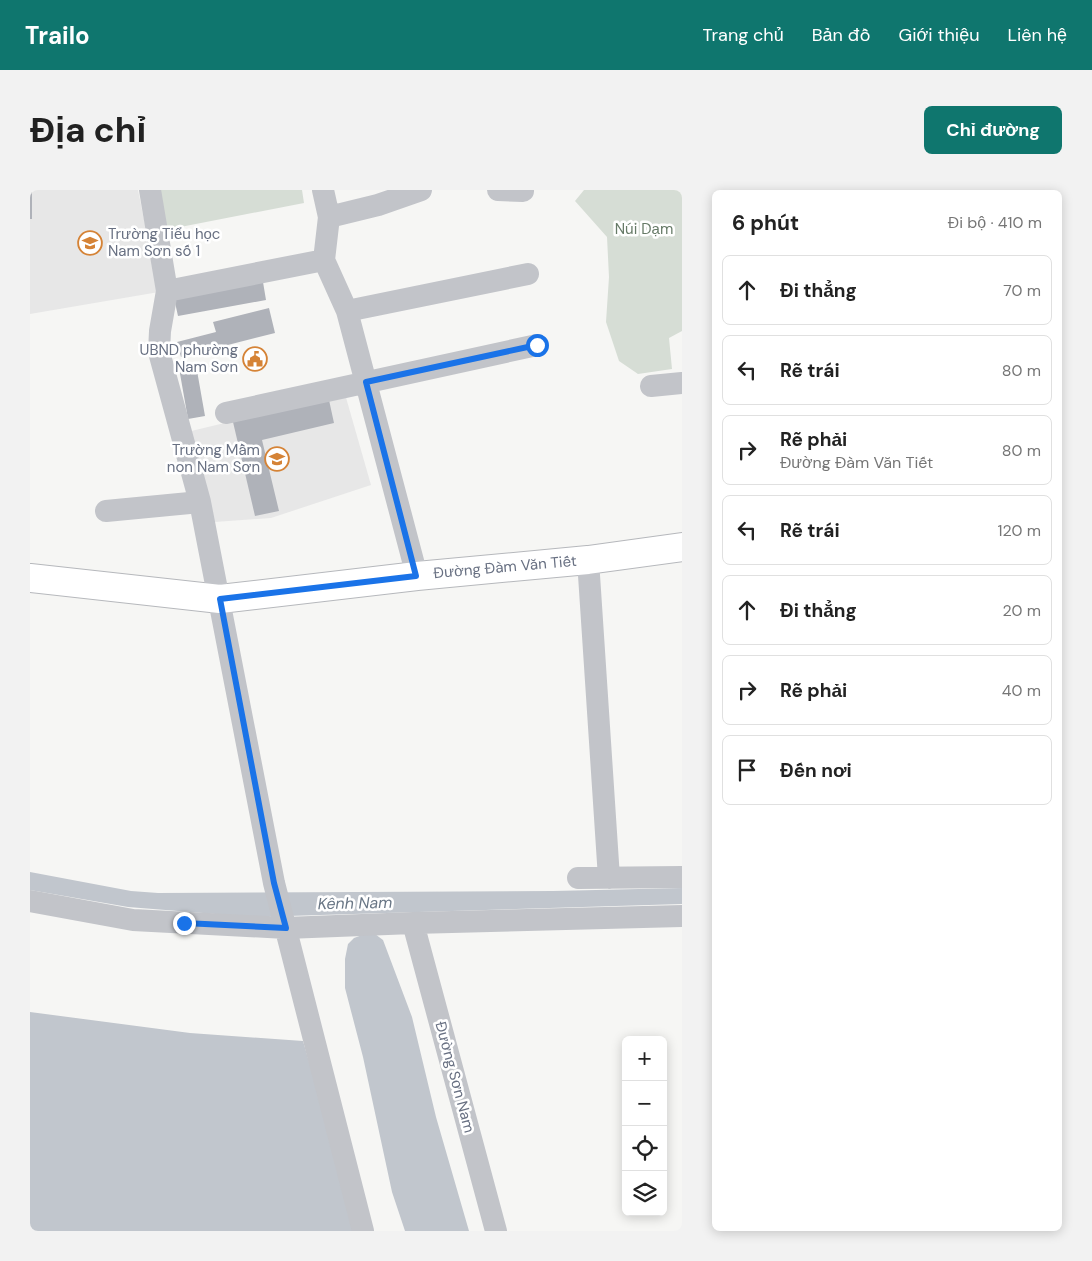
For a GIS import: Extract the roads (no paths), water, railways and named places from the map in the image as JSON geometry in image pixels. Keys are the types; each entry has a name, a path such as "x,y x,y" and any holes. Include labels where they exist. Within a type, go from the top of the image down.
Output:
{"main road":[{"name":"Đường Đàm Văn Tiết","path":"30,578 220,599 416,576 588,560 682,546"}],"street":[{"path":"150,190 167,291 160,331 159,352 200,502 274,883 363,1231"},
{"path":"323,190 329,218 324,260 347,311 416,576"},
{"path":"329,218 378,198 421,190"},
{"path":"498,190 523,191"},
{"path":"167,291 324,260"},
{"path":"347,311 528,274"},
{"path":"226,413 537,345"},
{"path":"651,386 682,384"},
{"path":"106,511 200,502"},
{"path":"588,560 610,878"},
{"path":"578,878 682,877"},
{"path":"30,901 133,920 286,928 682,916"},
{"name":"Đường Sơn Nam","path":"413,923 496,1231"}],"water":[{"name":"Kênh Nam","path":"30,872 131,891 158,893 553,891 682,888 682,904 253,917 128,907 30,890"},
{"path":"365,934 375,934 383,940 412,1017 436,1117 469,1231 405,1231 392,1192 363,1057 345,988 345,959 348,944 354,938"},
{"path":"30,1012 190,1033 303,1041 358,1231 30,1231"}],"place":[{"name":"Trường Tiểu học Nam Sơn số 1","path":"90,243"},
{"name":"UBND phường Nam Sơn","path":"255,359"},
{"name":"Trường Mầm non Nam Sơn","path":"277,459"}],"park label":[{"name":"Núi Dạm","path":"644,229"}]}
